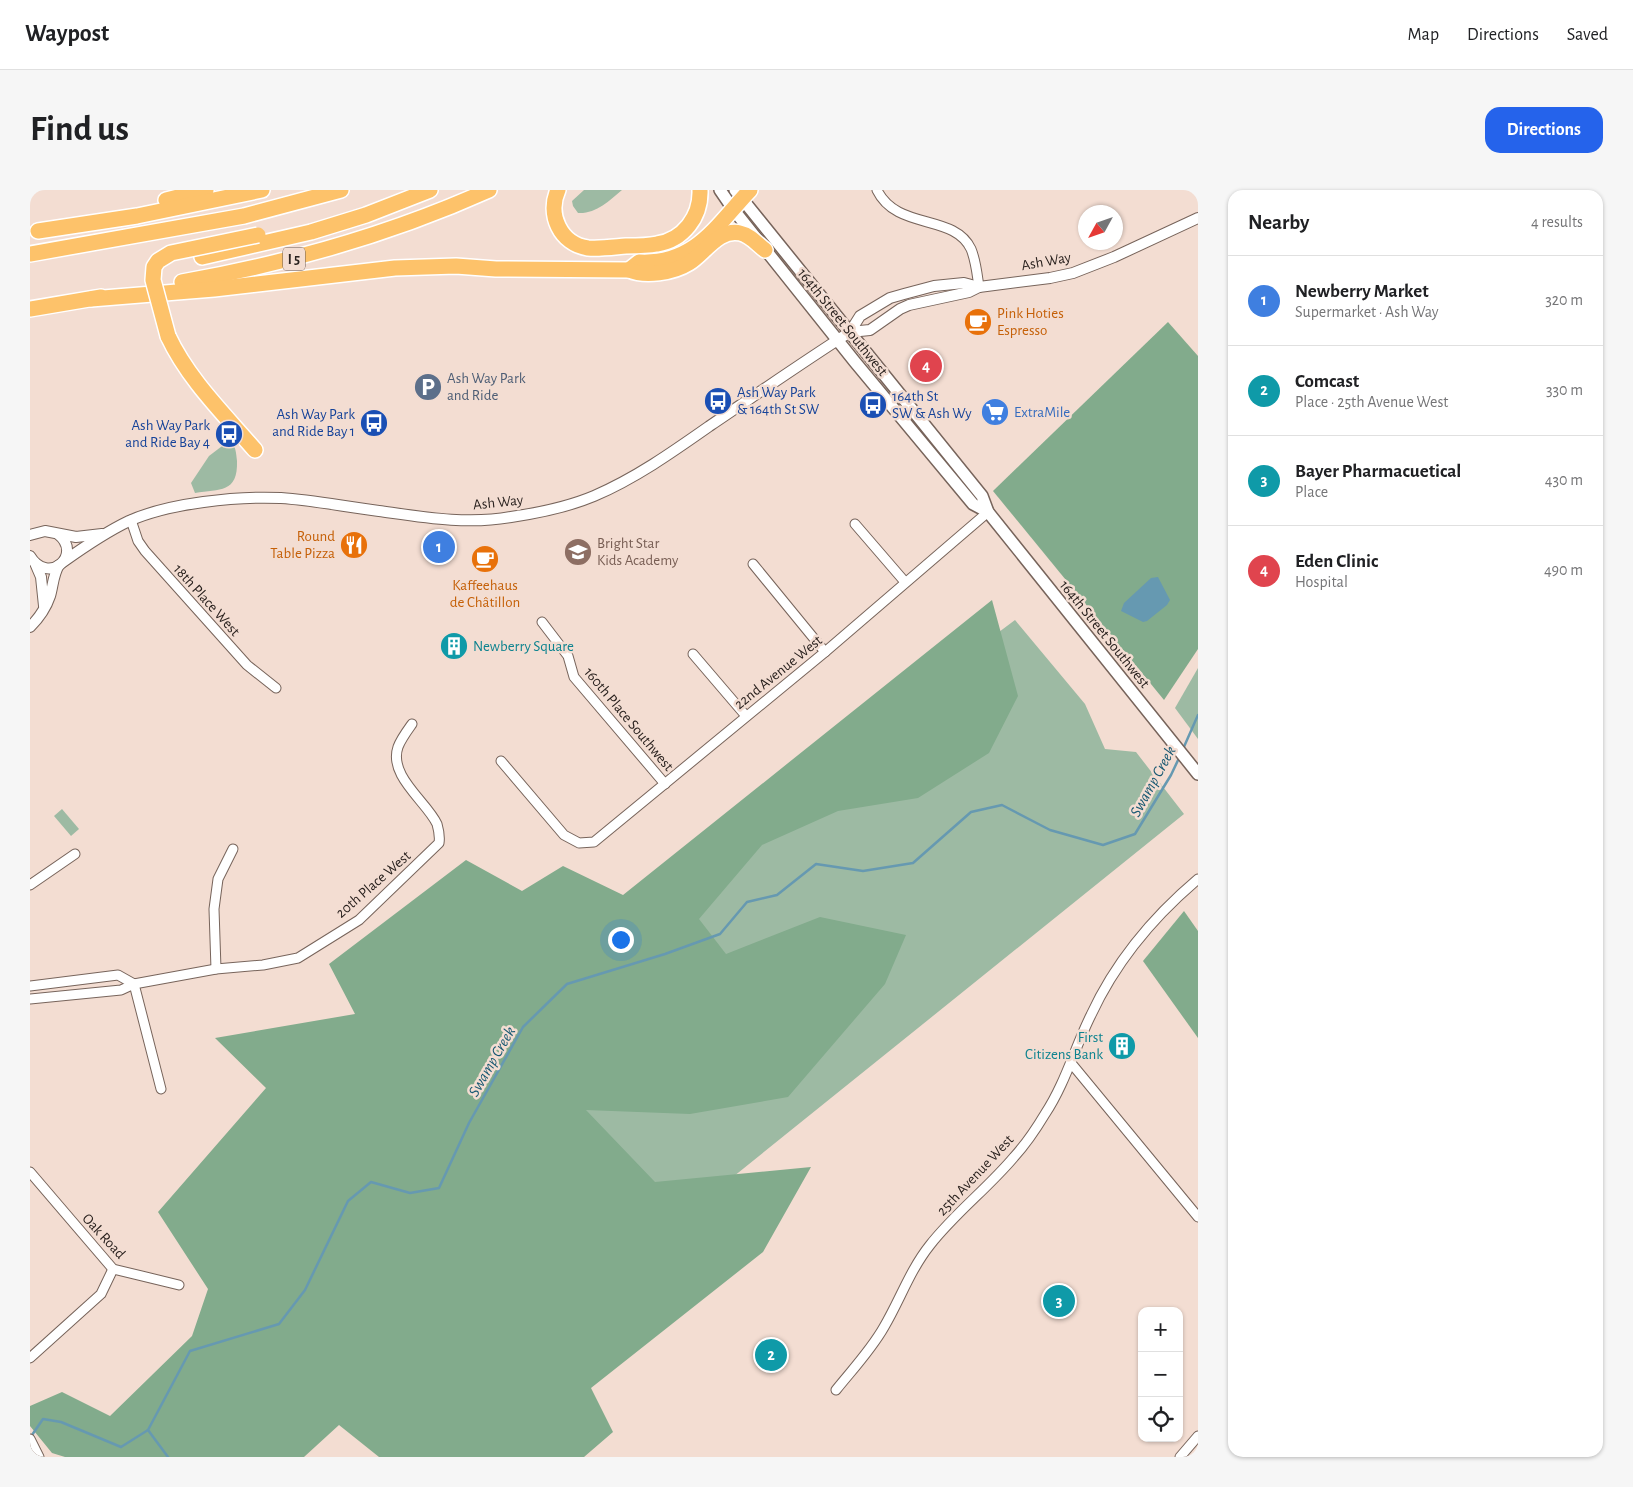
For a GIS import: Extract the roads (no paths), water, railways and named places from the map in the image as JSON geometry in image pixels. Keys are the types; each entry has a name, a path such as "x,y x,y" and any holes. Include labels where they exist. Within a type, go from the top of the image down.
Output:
{"highway":[{"path":"34,232 206,190"},
{"path":"34,232 137,216 262,190"},
{"path":"30,254 244,216 341,190"},
{"path":"255,450 181,361 168,336 156,289 153,274 154,267 164,256 171,253 319,222 411,190"},
{"path":"156,289 159,274 164,268 178,261 311,232 366,215 430,190"},
{"name":"I 5","path":"30,309 214,277 325,251 406,225 489,190"},
{"path":"558,190 553,210 559,229 569,240 579,245 594,248 656,245 675,238 683,232 695,217 700,190"},
{"path":"629,270 639,262 670,259 682,255 697,246 740,197"},
{"path":"91,299 214,288 395,268 456,266 496,269 662,272 688,264 719,237 733,232 750,237 765,250"}],"main road":[{"name":"164th Street Southwest","path":"720,190 740,197 982,496 988,512 1198,774"},
{"name":"164th Street Southwest","path":"740,197 765,250 973,504 988,512"}],"street":[{"path":"877,190 880,198 889,207 902,215 934,223 960,235 970,247 976,265 979,287"},
{"name":"Ash Way","path":"850,332 870,330 908,305 969,292 979,287 1050,278 1073,273 1114,257 1198,218"},
{"name":"Ash Way","path":"61,563 106,533 131,520 184,506 230,499 281,498 426,518 472,521 509,518 548,510 592,497 622,483 670,453 850,332 860,316 890,298 934,286 964,283 979,287"},
{"name":"22nd Avenue West","path":"501,761 564,835 579,843 594,842 825,652 988,512"},
{"name":"18th Place West","path":"131,520 138,541 145,551 247,665 276,688"},
{"path":"855,524 905,582"},
{"name":"Ash Way","path":"35,534 45,531 76,537 106,533"},
{"path":"30,627 41,613 49,598 54,573 68,552 68,547 57,533"},
{"path":"30,544 35,534"},
{"path":"32,560 40,567 46,569 61,563"},
{"path":"32,560 41,577 44,606"},
{"path":"753,564 825,652"},
{"name":"160th Place Southwest","path":"542,622 568,656 574,678 665,784"},
{"path":"693,654 746,716"},
{"name":"20th Place West","path":"30,998 121,990 134,984 298,958 359,920 439,843 440,835 436,823 407,784 397,763 398,748 412,724"},
{"path":"216,970 214,909 218,879 234,849"},
{"path":"30,886 75,854"},
{"name":"25th Avenue West","path":"836,1390 884,1328 910,1275 929,1246 955,1216 1014,1157 1046,1113 1071,1063 1091,1015 1115,972 1140,936 1172,901 1198,879"},
{"name":"20th Place West","path":"30,986 118,975 134,984"},
{"path":"134,984 161,1089"},
{"path":"1071,1063 1198,1217"},
{"name":"Oak Road","path":"30,1172 113,1269 179,1285"},
{"path":"30,1358 102,1294 113,1269"},
{"path":"1183,1456 1198,1436"},
{"path":"30,1439 38,1457"}],"water":[{"path":"1158,577 1170,600 1167,605 1143,622 1121,611 1124,603 1151,578"}],"waterway":[{"name":"Swamp Creek","path":"1183,749 1198,715"},
{"name":"Swamp Creek","path":"32,1435 43,1419 61,1422 121,1447 148,1430 190,1351 279,1324 305,1290 348,1201 371,1182 410,1193 439,1188 469,1123 523,1027 567,984 665,954 720,934 747,902 777,895 816,864 863,871 913,863 971,812 1002,805 1050,830 1103,845 1135,834 1171,775 1180,756"},
{"path":"148,1430 168,1457"}],"place":[{"name":"Pink Hoties Espresso","path":"978,322"},
{"name":"Eden Clinic","path":"926,366"},
{"name":"Ash Way Park and Ride","path":"428,387"},
{"name":"Ash Way Park & 164th St SW","path":"718,401"},
{"name":"164th St SW & Ash Wy","path":"873,405"},
{"name":"ExtraMile","path":"995,412"},
{"name":"Ash Way Park and Ride Bay 1","path":"374,423"},
{"name":"Ash Way Park and Ride Bay 4","path":"229,434"},
{"name":"Round Table Pizza","path":"354,545"},
{"name":"Newberry Market","path":"439,547"},
{"name":"Bright Star Kids Academy","path":"578,552"},
{"name":"Kaffeehaus de Châtillon","path":"485,559"},
{"name":"Newberry Square","path":"454,646"},
{"name":"First Citizens Bank","path":"1122,1046"},
{"name":"Bayer Pharmacuetical","path":"1059,1301"},
{"name":"Comcast","path":"771,1355"}]}
